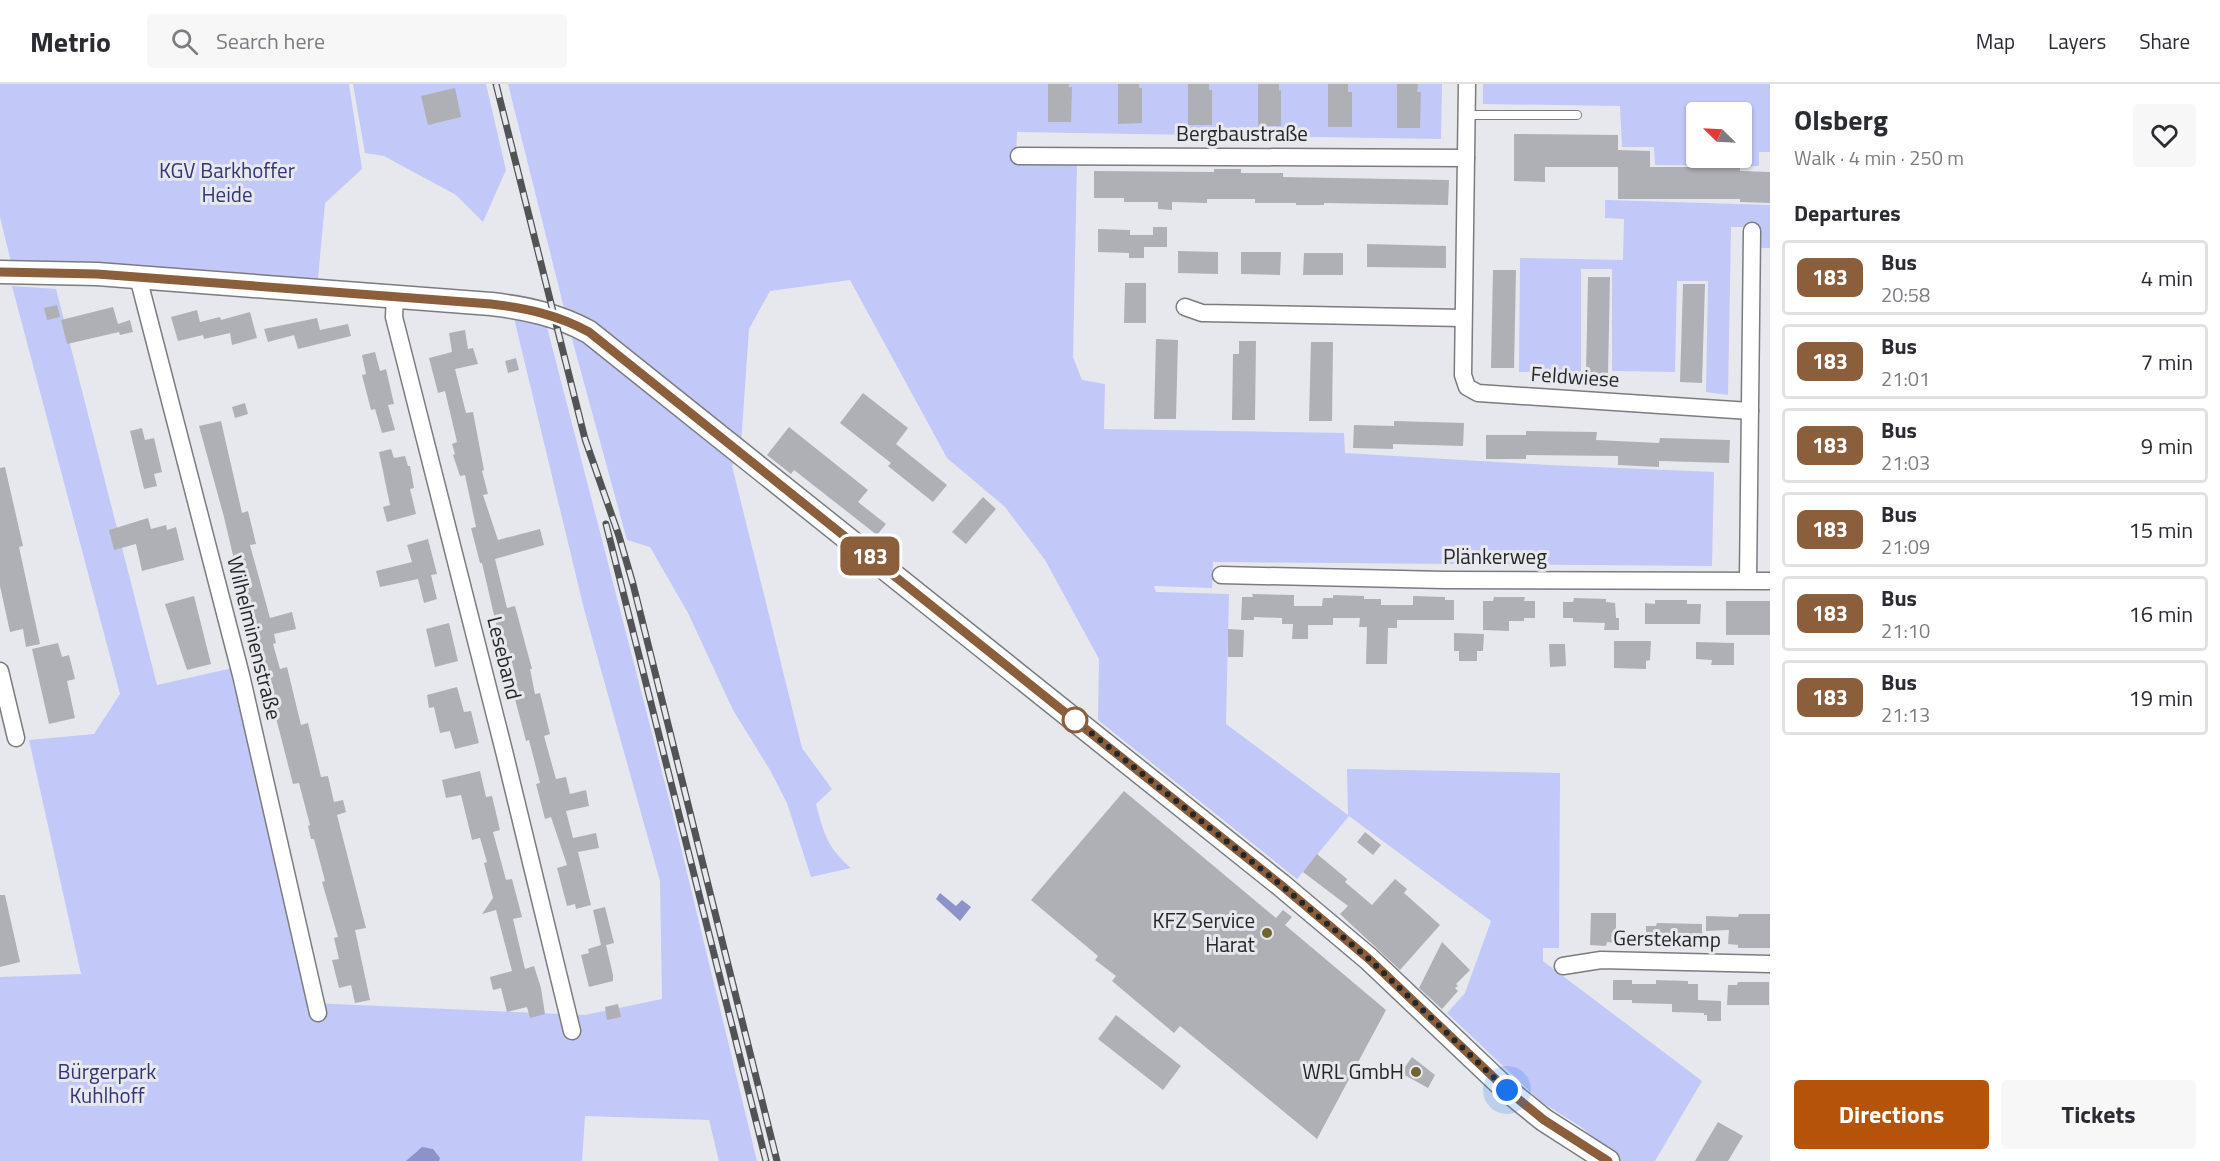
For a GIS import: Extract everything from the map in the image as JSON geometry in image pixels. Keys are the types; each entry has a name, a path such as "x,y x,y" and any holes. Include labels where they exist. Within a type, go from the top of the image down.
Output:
{"street":[{"name":"Feldwiese","path":"1467,84 1463,318 1463,375 1467,387 1478,393 1750,411"},
{"name":"Bergbaustraße","path":"1019,156 1466,158"},
{"path":"1748,580 1752,231"},
{"path":"0,272 138,277 491,304 534,310 566,320 599,338 1281,885 1369,959 1507,1090 1544,1120 1608,1161"},
{"name":"Wilhelminenstraße","path":"138,277 241,675 318,1012"},
{"name":"Leseband","path":"395,296 394,316 507,762 572,1031"},
{"path":"1185,307 1202,314 1463,318"},
{"name":"Plänkerweg","path":"1221,575 1444,580 1770,581"},
{"path":"0,671 16,738"},
{"name":"Gerstekamp","path":"1563,966 1601,960 1770,964"}],"lane":[{"path":"1466,116 1577,115"}],"green space":[{"name":"KGV Barkhoffer Heide","path":"0,84 349,84 362,169 325,203 317,289 13,270 0,217"},
{"path":"353,84 486,84 506,170 483,222 456,195 384,156 365,153"},
{"path":"508,84 1442,84 1441,139 1017,132 1016,163 1077,163 1073,357 1082,380 1105,384 1104,429 1344,433 1345,453 1714,472 1712,566 1213,562 1212,588 1154,586 1156,592 1229,594 1226,724 1348,815 1347,769 1560,773 1559,948 1543,948 1543,961 1702,1081 1655,1161 1621,1161 1581,1127 1540,1101 1447,1013 1465,993 1491,921 1349,816 1297,879 1098,720 1099,659 1045,560 1005,507 947,458 850,280 770,291 749,329 741,444 566,316"},
{"path":"1483,84 1770,84 1770,152 1759,152 1759,166 1752,166 1752,102 1686,102 1686,165 1655,165 1654,147 1622,147 1620,106 1483,104"},
{"path":"1605,200 1770,205 1770,248 1757,248 1747,227 1731,227 1728,395 1706,392 1708,281 1677,281 1675,372 1612,371 1612,269 1581,269 1581,372 1519,372 1520,258 1623,260 1624,219 1605,218"},
{"name":"Bürgerpark Kuhlhoff","path":"12,286 56,289 157,685 237,667 311,1003 585,1015 662,999 660,881 584,609 514,318 547,327 671,807 757,1161 719,1161 709,1120 585,1116 582,1161 0,1161 0,977 81,974 29,740 94,734 120,694"},
{"path":"577,330 736,457 732,466 802,748 832,789 816,804 819,815 831,846 851,868 811,877 787,803 770,770 733,710 688,613 650,547 627,540 572,339"}],"shaded area":[{"path":"940,893 956,906 962,900 971,907 960,921 936,899"},
{"path":"422,1147 433,1149 440,1158 439,1161 406,1161"}],"building":[{"path":"1048,84 1069,84 1069,87 1072,87 1071,122 1048,122"},
{"path":"1118,84 1139,84 1139,88 1142,88 1142,123 1118,124"},
{"path":"1188,84 1209,84 1209,90 1212,90 1212,125 1188,125"},
{"path":"1258,84 1279,84 1281,126 1258,126"},
{"path":"1328,84 1348,84 1348,92 1352,92 1352,127 1328,127"},
{"path":"1397,84 1418,84 1417,92 1421,92 1420,128 1397,128"},
{"path":"455,88 461,117 428,125 421,96"},
{"path":"1514,134 1618,135 1618,150 1650,151 1650,167 1740,168 1740,171 1770,172 1770,203 1740,202 1740,199 1618,199 1618,167 1545,167 1545,182 1514,181"},
{"path":"1214,169 1241,169 1241,173 1283,173 1283,177 1449,180 1448,205 1324,203 1324,205 1296,205 1296,203 1255,203 1255,199 1207,199 1207,203 1172,202 1172,210 1158,209 1158,202 1124,202 1124,198 1094,198 1094,171 1214,172"},
{"path":"1153,227 1167,227 1167,247 1144,247 1144,258 1129,258 1129,253 1098,252 1098,229 1130,230 1130,235 1153,235"},
{"path":"1367,244 1446,246 1446,268 1367,267"},
{"path":"1178,251 1218,252 1218,274 1178,273"},
{"path":"1241,252 1281,252 1280,275 1241,274"},
{"path":"1304,253 1343,253 1343,275 1303,275"},
{"path":"1493,270 1516,270 1514,368 1491,368"},
{"path":"1588,277 1610,277 1608,374 1586,374"},
{"path":"1125,283 1146,283 1146,323 1124,323"},
{"path":"1683,284 1705,284 1702,383 1680,382"},
{"path":"57,305 60,317 47,320 44,308"},
{"path":"113,307 118,324 130,320 133,332 120,335 119,332 67,344 61,320"},
{"path":"197,310 200,322 220,317 221,320 250,312 257,338 232,345 230,333 204,339 203,335 178,341 171,317"},
{"path":"317,318 320,330 348,324 351,336 298,349 294,335 268,342 264,329"},
{"path":"465,330 468,349 473,348 478,364 455,369 466,413 473,412 488,494 483,495 498,540 540,529 544,545 495,559 507,608 515,606 532,669 530,669 535,694 540,693 550,734 544,736 556,779 566,777 570,794 586,790 589,806 566,811 573,838 596,833 599,848 578,852 591,905 576,909 575,904 567,906 557,868 567,865 551,817 545,819 536,784 540,783 515,699 520,698 509,649 502,650 482,563 480,563 471,528 476,527 465,475 460,476 453,455 455,454 452,444 457,442 445,391 438,393 429,358 452,352 449,333"},
{"path":"1156,339 1178,340 1176,419 1154,419"},
{"path":"1239,341 1256,341 1255,420 1232,420 1233,354 1239,354"},
{"path":"1311,342 1333,342 1332,421 1309,421"},
{"path":"375,352 380,371 386,369 394,404 388,405 395,430 382,433 375,409 371,410 362,375 366,374 362,355"},
{"path":"516,358 519,370 508,373 505,361"},
{"path":"863,393 908,428 896,444 947,485 933,502 888,466 891,463 840,423"},
{"path":"245,403 248,414 235,418 232,407"},
{"path":"221,421 242,513 248,511 256,544 250,545 270,618 292,612 296,629 274,634 276,643 273,644 280,669 287,667 301,725 308,723 321,777 328,776 334,802 343,800 346,812 337,815 366,928 355,930 370,1000 355,1003 351,985 339,988 332,960 339,959 334,938 338,937 322,882 325,881 314,839 311,839 308,826 310,825 299,783 293,784 275,714 271,715 261,673 265,672 257,639 253,641 224,517 199,426"},
{"path":"1394,421 1464,423 1463,446 1393,444 1393,449 1353,448 1354,425 1394,426"},
{"path":"789,427 868,490 858,502 886,524 877,535 794,470 791,474 767,455"},
{"path":"142,428 145,440 154,438 162,472 154,474 157,486 144,489 130,431"},
{"path":"1526,431 1597,432 1596,440 1659,443 1660,438 1730,440 1729,463 1659,461 1659,467 1618,465 1618,456 1526,455 1526,459 1486,459 1486,435 1526,435"},
{"path":"391,449 394,458 405,456 410,466 414,488 410,489 416,514 387,522 383,507 390,505 379,452"},
{"path":"5,467 23,546 19,547 40,644 26,647 23,629 10,632 0,586 0,468"},
{"path":"983,497 996,509 966,544 952,532"},
{"path":"148,518 151,529 166,525 167,530 176,527 184,560 142,571 136,544 114,550 109,530"},
{"path":"428,539 437,574 431,575 437,599 424,603 418,579 380,587 376,571 412,562 407,545"},
{"path":"1252,594 1294,595 1294,606 1322,606 1323,598 1333,598 1333,595 1381,599 1381,605 1413,605 1413,596 1445,597 1445,600 1454,600 1454,620 1397,620 1397,628 1388,628 1387,664 1366,664 1367,627 1359,627 1360,618 1333,618 1333,625 1308,625 1308,639 1292,639 1293,624 1282,624 1282,618 1254,617 1254,620 1241,620 1242,597 1253,597"},
{"path":"194,596 211,664 187,670 165,604"},
{"path":"1494,597 1525,597 1524,601 1535,601 1535,618 1509,621 1509,631 1483,630 1483,601 1493,601"},
{"path":"1574,598 1606,599 1606,602 1615,603 1619,630 1604,630 1605,623 1573,622 1573,618 1563,618 1563,602 1573,602"},
{"path":"1655,600 1687,600 1687,604 1701,604 1700,624 1645,624 1645,603 1655,604"},
{"path":"1726,601 1770,601 1770,635 1726,635"},
{"path":"449,623 458,661 435,667 426,629"},
{"path":"1228,629 1244,630 1243,657 1228,657"},
{"path":"1454,633 1484,634 1483,651 1477,651 1477,661 1459,661 1459,651 1454,651"},
{"path":"1614,641 1651,641 1650,660 1646,661 1646,669 1614,668"},
{"path":"1696,642 1734,643 1734,665 1711,665 1712,660 1696,659"},
{"path":"58,643 62,657 69,655 75,679 67,681 75,718 49,724 32,649"},
{"path":"1549,644 1565,644 1566,666 1550,667"},
{"path":"457,687 464,712 471,711 479,743 455,749 450,731 440,733 434,707 429,708 427,695"},
{"path":"480,771 486,797 492,796 500,830 493,832 506,880 512,879 522,917 513,919 525,969 534,966 541,988 545,1014 530,1018 527,1007 507,1012 501,988 493,990 490,977 512,971 496,910 482,914 493,898 484,863 487,862 480,838 472,840 461,795 446,798 442,780"},
{"path":"1124,791 1276,918 1283,910 1292,917 1285,925 1386,1010 1317,1139 1180,1026 1174,1033 1112,981 1116,976 1095,960 1098,956 1031,900"},
{"path":"1365,832 1381,845 1373,855 1357,842"},
{"path":"1317,854 1347,879 1345,882 1372,905 1395,879 1407,889 1404,893 1440,925 1400,970 1340,914 1348,906 1303,872"},
{"path":"0,895 5,895 20,962 0,967"},
{"path":"605,907 614,943 606,945 613,981 589,987 581,955 589,953 588,949 601,945 593,910"},
{"path":"1591,913 1616,913 1616,943 1607,942 1606,946 1590,945"},
{"path":"1739,914 1770,914 1770,948 1738,948 1738,945 1728,944 1729,930 1706,931 1706,916 1738,917"},
{"path":"1657,923 1702,924 1702,942 1688,944 1688,947 1656,947 1656,943 1646,943 1646,926 1656,926"},
{"path":"1442,942 1470,970 1456,984 1458,986 1455,988 1458,991 1442,1009 1419,988"},
{"path":"1613,980 1632,980 1632,984 1656,984 1656,980 1688,981 1688,984 1698,984 1698,1000 1721,1001 1721,1021 1707,1021 1707,1015 1704,1013 1672,1012 1672,1004 1613,1000"},
{"path":"1738,982 1769,982 1769,1005 1727,1005 1728,985 1737,985"},
{"path":"618,1004 621,1017 607,1020 605,1007"},
{"path":"1116,1015 1181,1066 1163,1090 1098,1039"},
{"name":"WRL GmbH","path":"1412,1057 1435,1075 1428,1088 1401,1073"},
{"path":"1718,1122 1743,1136 1728,1161 1695,1161"}],"railway":[{"path":"496,84 585,439 633,584 777,1161"},
{"path":"606,524 766,1161"}],"bus line":[{"name":"183","path":"0,272 97,274 491,304 534,310 566,320 589,332 611,347 1281,885 1369,959 1507,1090 1544,1120 1608,1161"}],"place":[{"name":"KFZ Service Harat","path":"1267,933"},
{"name":"WRL GmbH","path":"1416,1072"}],"route":[{"path":"1075,720 1195,815 1369,959 1507,1090"}]}
